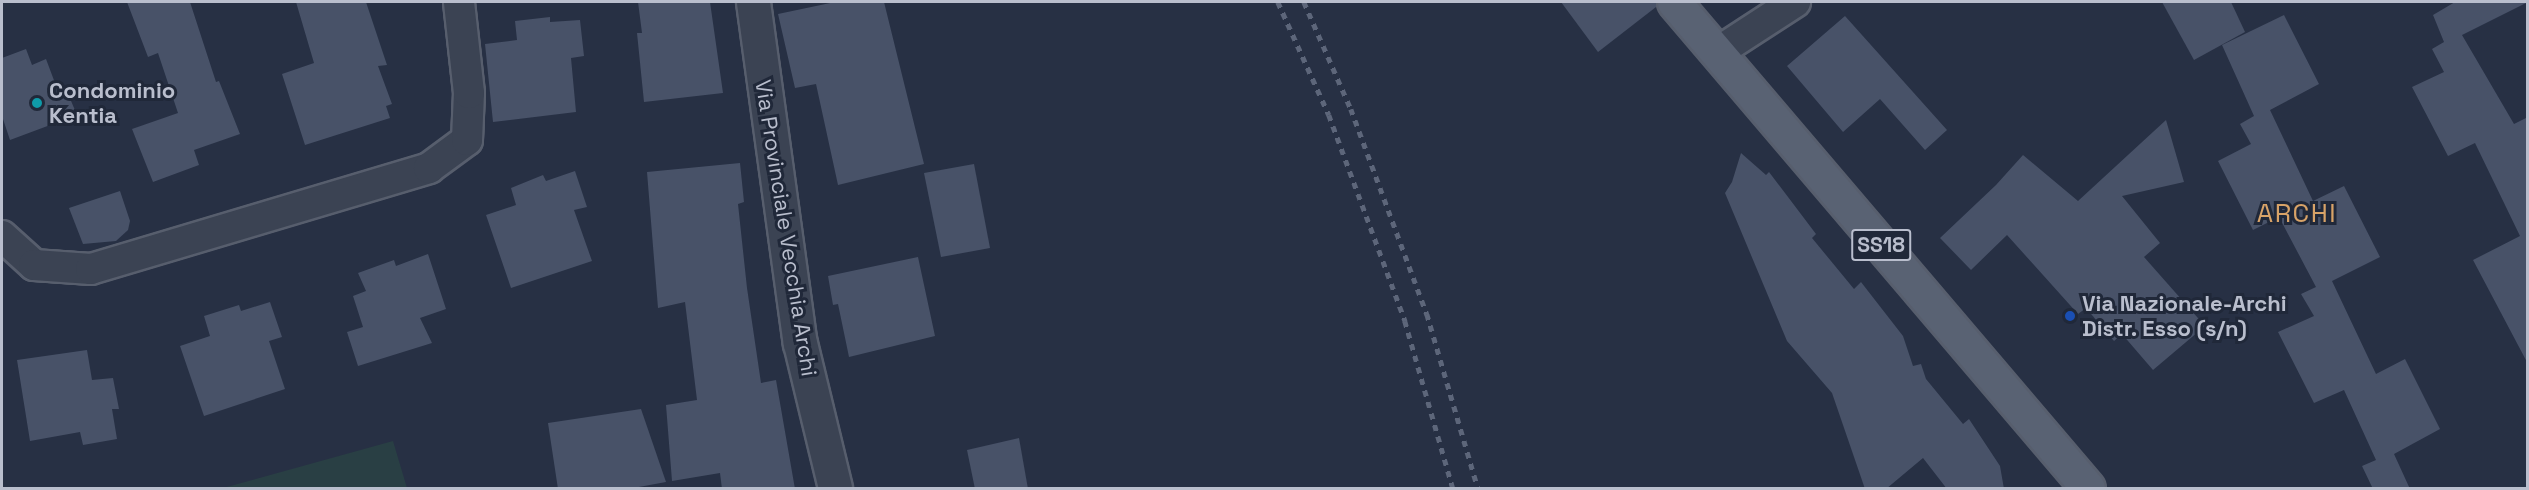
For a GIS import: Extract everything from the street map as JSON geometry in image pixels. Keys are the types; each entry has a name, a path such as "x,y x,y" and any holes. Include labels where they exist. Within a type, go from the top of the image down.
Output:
{"main road":[{"name":"SS18","path":"1674,2 2088,489"}],"street":[{"path":"2,236 34,265 91,269 429,168 467,140 469,93 459,2"},
{"name":"Via Provinciale Vecchia Archi","path":"753,2 800,343 835,489"},
{"path":"1718,52 1795,2"}],"green space":[{"path":"393,441 407,488 223,488"}],"building":[{"path":"127,2 190,2 216,82 219,81 240,134 194,150 199,165 153,182 132,129 178,113 158,53 148,57"},
{"path":"296,2 366,2 387,65 378,66 392,104 386,106 390,118 305,145 282,74 314,63"},
{"path":"638,2 710,2 723,93 644,102 637,33 642,33"},
{"path":"835,2 884,2 924,164 838,185 816,84 795,88 778,14"},
{"path":"1561,2 1656,2 1656,7 1598,52"},
{"path":"2162,2 2231,2 2245,32 2194,60"},
{"path":"2455,2 2528,2 2462,35 2514,124 2528,117 2528,364 2473,260 2520,236 2475,143 2448,156 2412,87 2444,72 2432,49 2444,42 2433,15"},
{"path":"2284,15 2319,84 2270,110 2313,201 2344,186 2380,257 2332,281 2376,374 2405,359 2440,429 2394,454 2410,489 2373,489 2362,466 2376,460 2344,390 2314,403 2278,332 2314,316 2301,294 2316,287 2279,217 2253,230 2218,161 2251,144 2240,124 2254,116 2222,45"},
{"path":"1845,16 1947,130 1925,150 1880,99 1843,132 1787,66"},
{"path":"550,17 550,22 580,20 584,56 571,58 576,112 493,122 485,44 517,40 515,21"},
{"name":"Condominio Kentia","path":"26,49 32,65 46,59 58,91 66,89 77,115 10,140 2,116 2,58"},
{"path":"2166,120 2184,182 2122,196 2160,243 2144,257 2205,326 2153,370 2122,334 2114,341 2086,308 2078,314 2007,235 1971,270 1940,238 1996,185 2023,155 2078,201"},
{"path":"1741,153 1766,175 1769,172 1816,234 1812,238 1854,289 1861,282 1903,336 1913,366 1921,364 1926,379 1963,424 1969,419 2000,466 2004,489 1947,489 1923,458 1886,489 1865,489 1832,393 1787,341 1725,193 1732,182"},
{"path":"740,163 744,202 738,204 761,383 776,380 795,489 722,489 720,473 672,481 666,405 697,400 685,302 658,308 647,172"},
{"path":"974,164 990,248 941,257 924,173"},
{"path":"575,171 587,207 574,210 592,261 511,288 486,215 516,205 511,188 543,175 546,181"},
{"path":"120,191 130,221 128,230 116,241 83,244 69,208"},
{"path":"428,254 446,309 420,318 432,343 358,366 347,332 363,327 353,296 366,291 358,273 394,260 396,266"},
{"path":"918,257 935,336 849,357 838,304 833,305 828,276"},
{"path":"270,302 282,337 269,341 285,389 204,416 180,346 210,336 204,316 239,305 241,311"},
{"path":"87,350 92,380 113,378 119,409 112,409 117,439 83,445 80,432 30,441 17,360"},
{"path":"641,409 666,482 628,489 558,489 548,423"},
{"path":"1019,438 1028,489 975,489 967,450"}],"railway":[{"path":"1278,2 1329,115 1405,321 1453,488"},
{"path":"1304,2 1351,109 1427,314 1478,488"}],"place":[{"name":"Condominio Kentia","path":"37,103"},
{"name":"Via Nazionale-Archi Distr. Esso (s/n)","path":"2070,316"}],"district":[{"name":"ARCHI","path":"2297,214"}]}
